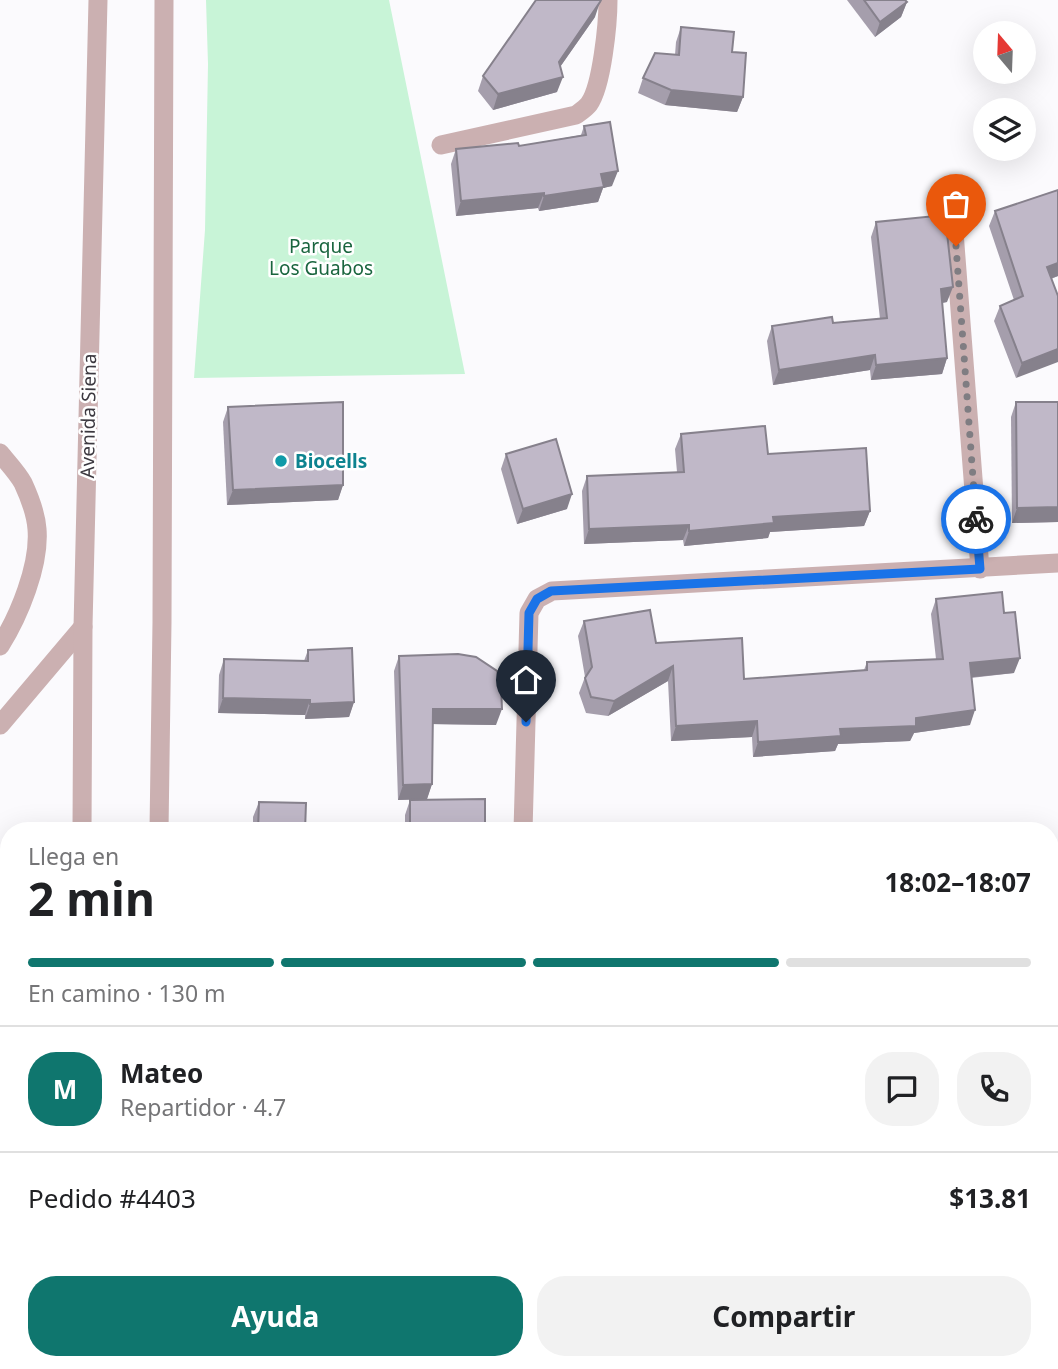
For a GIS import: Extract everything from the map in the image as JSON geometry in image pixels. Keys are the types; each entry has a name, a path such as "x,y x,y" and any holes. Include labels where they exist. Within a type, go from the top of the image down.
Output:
{"street":[{"name":"Avenida Siena","path":"82,822 83,626 98,0"},
{"path":"159,822 164,0"},
{"path":"441,145 576,115 589,103 597,83 608,24 608,0"},
{"path":"953,219 980,569"},
{"path":"0,453 23,484 36,522 37,537 24,599 0,646"},
{"path":"523,822 529,613 537,599 551,591 1058,563"},
{"path":"0,725 83,626"}],"green space":[{"name":"Parque Los Guabos","path":"206,0 389,0 465,374 194,378 205,230 208,64"}],"building":[{"path":"536,0 601,0 559,62 563,77 498,94 483,76"},
{"path":"864,0 905,0 907,2 880,22"},
{"path":"681,27 734,32 732,52 746,53 743,97 671,90 643,78 655,53 679,55"},
{"path":"610,122 618,171 601,174 604,187 544,196 544,193 461,201 456,149 518,143 519,146 586,135 584,126"},
{"path":"1058,190 1058,263 1047,267 1058,296 1058,349 1022,363 1000,306 1023,296 995,211"},
{"path":"945,215 953,287 941,289 947,358 876,365 875,355 779,370 772,326 832,317 833,323 887,318 876,222"},
{"name":"Biocells","path":"343,402 343,485 233,490 228,407"},
{"path":"1016,402 1058,402 1058,507 1017,508"},
{"path":"765,426 768,454 866,448 870,511 773,517 774,523 689,531 689,525 589,529 587,476 684,472 681,434"},
{"path":"556,439 572,494 523,509 506,454"},
{"path":"1002,592 1004,613 1015,612 1020,658 970,663 975,710 916,718 916,726 840,729 841,736 758,742 757,721 676,726 673,666 614,701 591,697 585,678 592,667 584,621 650,610 656,643 742,638 744,679 867,670 867,662 943,659 936,599"},
{"path":"352,648 354,702 310,704 310,700 223,698 224,659 308,661 308,650"},
{"path":"458,654 476,657 497,671 501,685 502,709 433,709 432,784 403,785 399,656"},
{"path":"485,799 485,822 410,822 410,800"},
{"path":"259,802 306,803 305,822 258,822"}],"way so far":[{"path":"956,246 976,519"}],"place":[{"name":"Biocells","path":"281,461"}],"route":[{"path":"526,722 529,613 537,599 551,591 980,569 976,519"}]}
